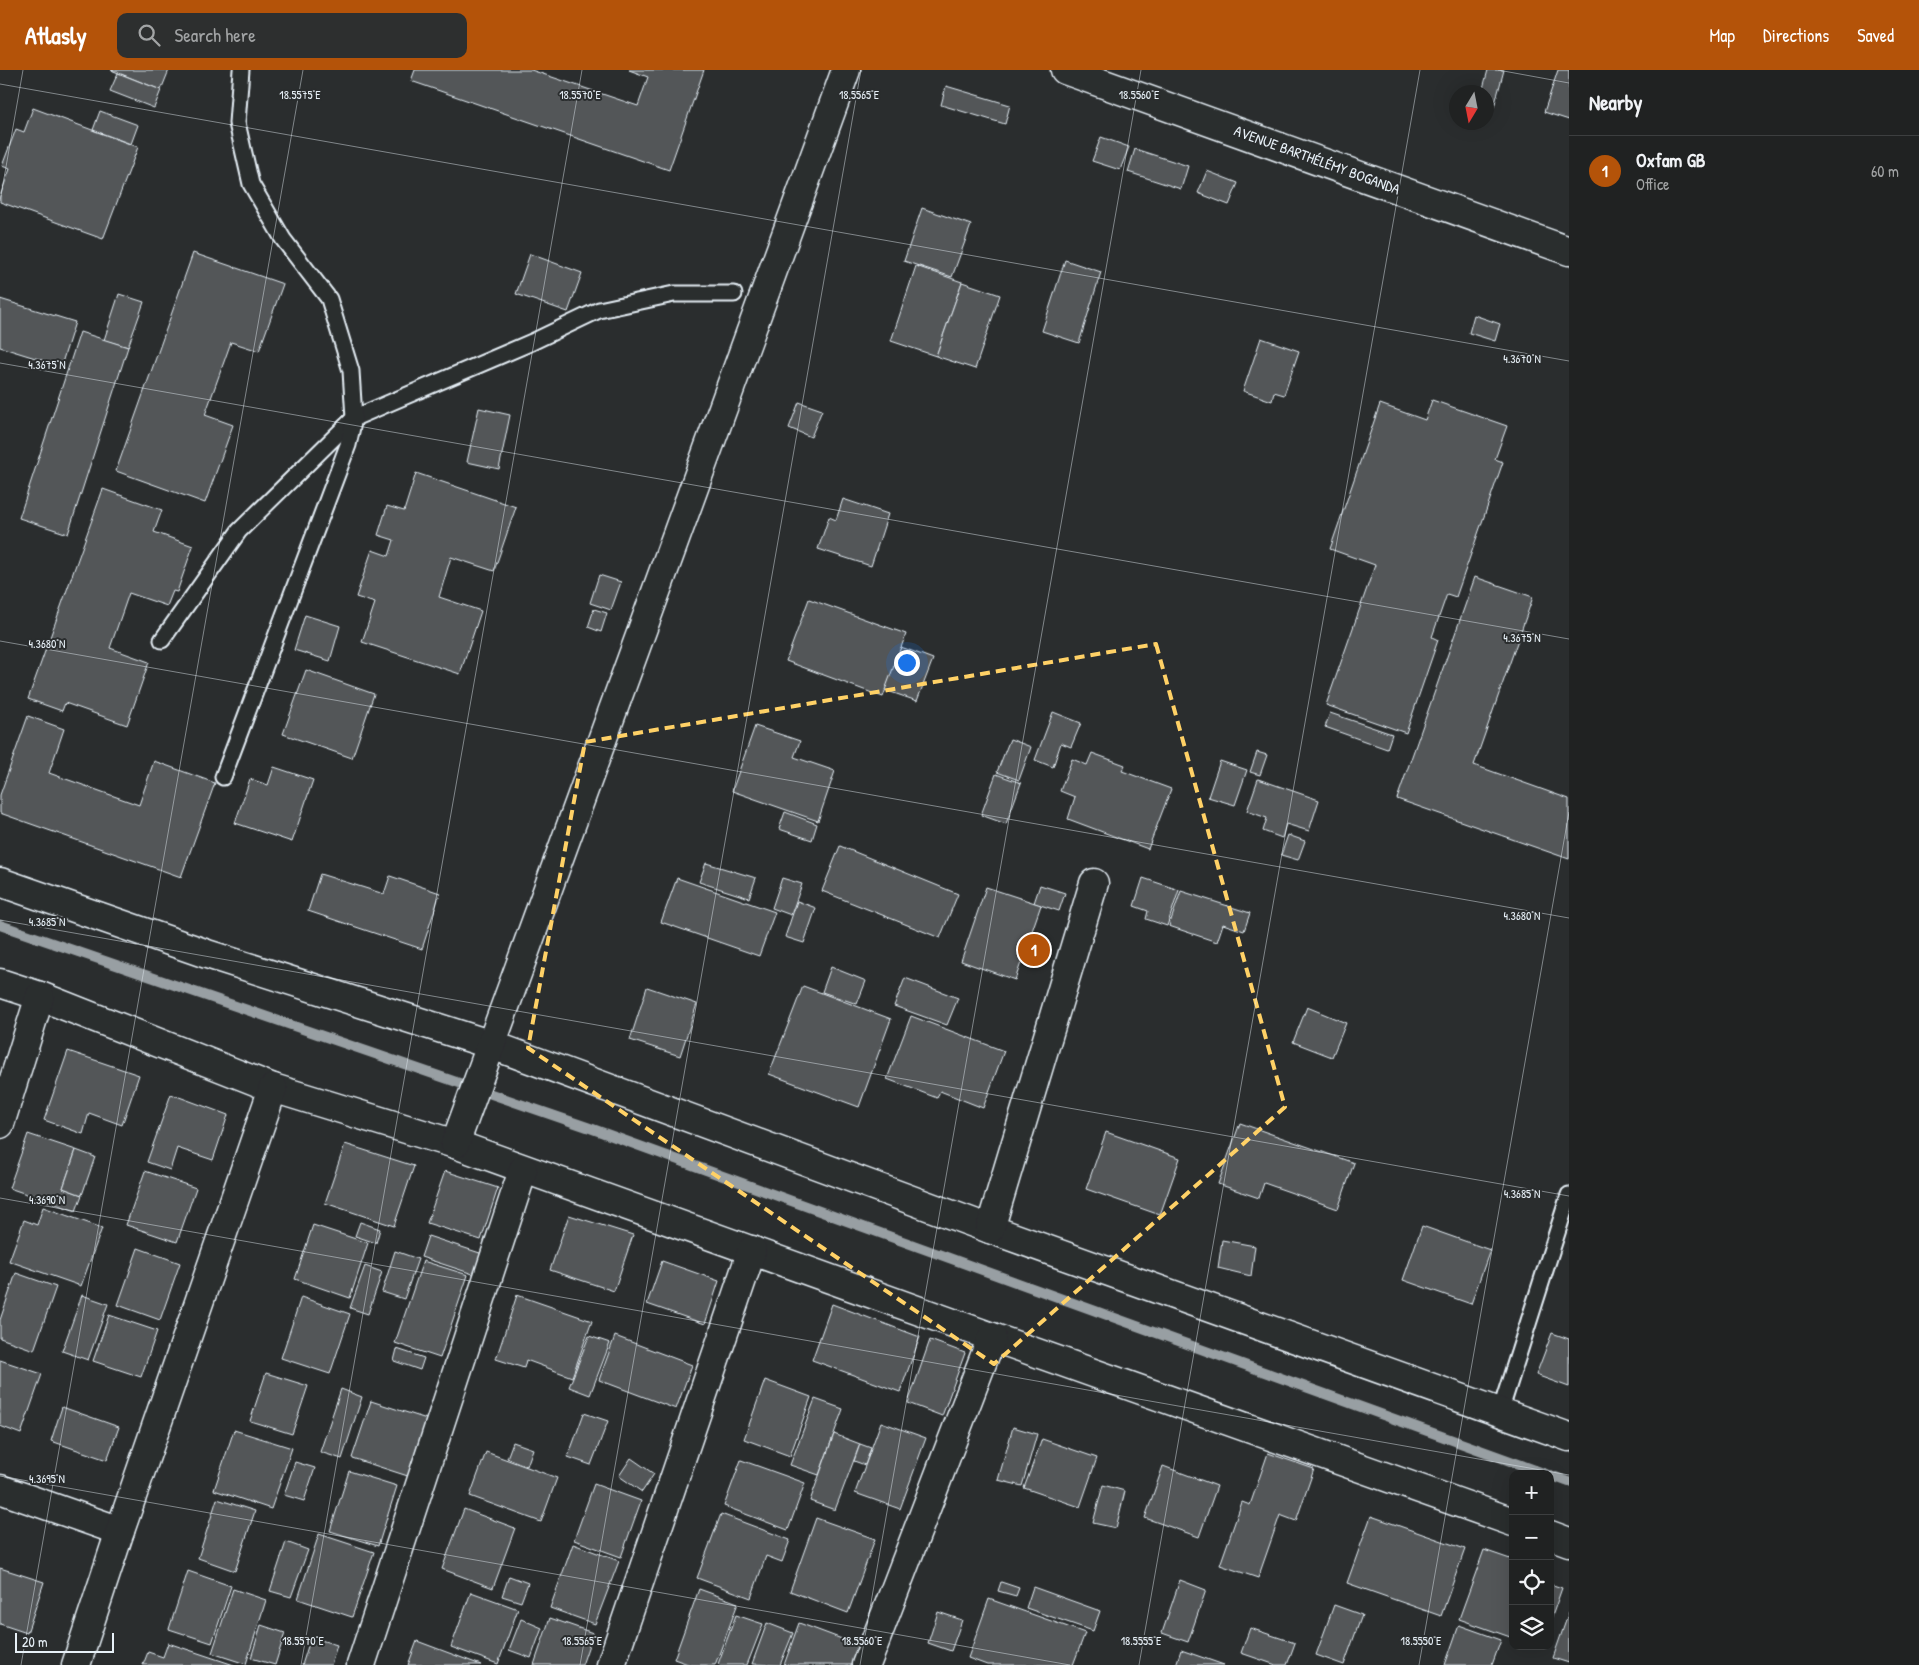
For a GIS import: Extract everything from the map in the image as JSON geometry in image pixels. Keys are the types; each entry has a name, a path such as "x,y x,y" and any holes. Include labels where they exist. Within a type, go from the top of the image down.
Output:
{"street":[{"path":"455,1144 846,70"},
{"name":"AVENUE BARTHÉLÉMY BOGANDA","path":"1065,70 1569,251"},
{"path":"0,882 206,954 492,1045 990,1229 1569,1437"},
{"path":"990,1229 1094,883"},
{"path":"0,982 273,1088 455,1144 523,1170 1509,1521"},
{"path":"0,1124 40,996"},
{"path":"76,1665 273,1088"},
{"path":"361,1665 523,1170"},
{"path":"611,1665 752,1250"},
{"path":"866,1665 992,1337"},
{"path":"0,1489 120,1532"},
{"path":"1554,1536 1569,1542"}],"lane":[{"path":"223,777 348,445 354,418 351,370 329,299 283,239 251,184 237,123 241,70"},
{"path":"162,640 239,531 354,418 524,346 599,310 674,294 734,294"},
{"path":"1500,1412 1569,1195"}],"highlighted area":[{"path":"1156,644 1285,1107 994,1364 528,1048 585,742"}],"building":[{"path":"111,70 169,70 161,90"},
{"path":"415,70 531,70 638,106 648,77 629,70 704,70 669,170 411,81"},
{"path":"1488,70 1504,70 1494,107 1494,85 1484,85"},
{"path":"1558,70 1569,70 1569,120 1544,112"},
{"path":"118,73 161,90 154,108 110,91"},
{"path":"946,86 1010,105 1005,124 941,105"},
{"path":"33,108 138,147 103,239 0,202 0,196 10,169 2,166 16,129 24,132"},
{"path":"100,111 138,125 131,144 93,130"},
{"path":"1101,137 1129,147 1120,170 1092,161"},
{"path":"1135,149 1188,166 1181,189 1128,172"},
{"path":"1207,171 1238,183 1229,205 1198,193"},
{"path":"922,208 971,225 952,277 904,261"},
{"path":"193,253 283,284 259,351 231,342 205,415 233,425 205,503 116,471"},
{"path":"530,254 582,273 568,312 516,294"},
{"path":"1065,260 1101,272 1079,343 1042,331"},
{"path":"916,266 962,282 936,356 891,341"},
{"path":"962,282 1000,295 975,369 936,356"},
{"path":"119,294 144,302 128,347 104,340"},
{"path":"0,299 75,322 61,366 0,347"},
{"path":"1474,315 1500,324 1495,341 1469,333"},
{"path":"80,332 128,347 68,534 19,518"},
{"path":"1261,338 1299,351 1284,395 1274,392 1272,401 1243,391"},
{"path":"1432,400 1507,426 1495,459 1503,462 1456,597 1447,594 1432,637 1438,640 1406,733 1326,705 1375,565 1330,549 1380,404 1425,420"},
{"path":"799,402 822,410 811,437 789,428"},
{"path":"479,408 510,415 499,469 467,462"},
{"path":"416,473 516,507 494,571 451,557 439,597 481,611 460,674 362,642 375,603 356,597 372,550 389,556 394,540 378,535 387,506 404,511"},
{"path":"103,489 162,510 154,532 193,546 177,592 173,591 167,606 129,593 110,648 149,662 127,725 65,703 62,711 28,699"},
{"path":"843,499 888,514 871,566 818,549 829,517 836,520"},
{"path":"599,575 621,582 611,610 590,603"},
{"path":"1475,577 1533,597 1474,765 1569,799 1569,859 1397,799"},
{"path":"809,599 906,634 883,697 786,661"},
{"path":"594,609 607,613 601,632 588,627"},
{"path":"305,615 340,626 330,661 294,650"},
{"path":"901,647 933,659 917,701 885,690"},
{"path":"306,670 374,694 352,758 283,734"},
{"path":"1053,712 1081,723 1071,747 1061,743 1053,767 1035,760"},
{"path":"1330,713 1392,734 1387,749 1325,727"},
{"path":"28,716 64,729 49,773 139,805 154,761 215,783 181,877 0,813 0,795"},
{"path":"755,726 800,741 794,757 835,771 818,821 732,791"},
{"path":"1010,739 1031,747 1019,780 997,772"},
{"path":"1257,752 1267,755 1260,775 1250,772"},
{"path":"1092,753 1125,765 1122,771 1171,789 1148,849 1068,819 1075,797 1060,791 1072,759 1087,765"},
{"path":"1220,761 1247,770 1235,805 1208,797"},
{"path":"274,767 313,780 292,842 235,823 250,779 268,785"},
{"path":"996,774 1021,783 1006,824 981,815"},
{"path":"1258,779 1319,800 1309,831 1286,824 1282,838 1263,831 1267,818 1247,811"},
{"path":"785,812 817,824 812,840 779,829"},
{"path":"1288,835 1305,841 1298,860 1281,855"},
{"path":"840,846 958,894 940,938 822,891"},
{"path":"706,863 756,878 749,898 699,882"},
{"path":"320,874 384,894 390,876 440,893 422,949 308,911"},
{"path":"677,878 775,912 759,956 661,922"},
{"path":"782,878 802,884 791,915 772,908"},
{"path":"1143,878 1179,890 1167,926 1146,919 1148,911 1134,906"},
{"path":"1040,885 1065,893 1059,911 1034,903"},
{"path":"986,887 1041,905 1015,980 961,961"},
{"path":"1181,891 1250,913 1244,931 1223,924 1217,942 1169,926"},
{"path":"797,901 816,908 804,943 785,937"},
{"path":"831,967 866,981 857,1004 822,992"},
{"path":"905,978 958,998 947,1025 894,1006"},
{"path":"803,986 891,1019 859,1107 769,1074"},
{"path":"647,987 697,1004 680,1056 630,1040"},
{"path":"1307,1007 1346,1023 1332,1057 1293,1042"},
{"path":"911,1016 1004,1051 983,1108 940,1091 937,1098 887,1079"},
{"path":"68,1051 139,1075 122,1125 89,1113 83,1134 44,1120"},
{"path":"171,1094 228,1115 213,1160 177,1148 170,1170 147,1162"},
{"path":"1240,1123 1354,1163 1338,1209 1264,1183 1259,1198 1218,1184"},
{"path":"1106,1132 1180,1158 1160,1215 1086,1189"},
{"path":"28,1134 76,1150 63,1188 82,1195 76,1211 9,1188"},
{"path":"345,1144 414,1166 394,1226 325,1203"},
{"path":"76,1150 95,1157 82,1195 63,1188"},
{"path":"145,1171 196,1188 177,1242 126,1225"},
{"path":"445,1171 498,1188 481,1240 427,1223"},
{"path":"43,1207 102,1228 81,1286 9,1261 24,1220 37,1225"},
{"path":"569,1215 633,1235 614,1291 550,1270"},
{"path":"360,1222 380,1229 376,1243 355,1236"},
{"path":"313,1225 368,1243 350,1298 295,1279"},
{"path":"1422,1226 1490,1250 1471,1304 1403,1280"},
{"path":"428,1236 486,1255 479,1276 421,1257"},
{"path":"1222,1240 1255,1246 1251,1276 1218,1268"},
{"path":"138,1248 180,1263 160,1320 118,1305"},
{"path":"395,1251 418,1259 404,1299 382,1292"},
{"path":"423,1261 468,1275 440,1358 395,1343"},
{"path":"662,1261 719,1281 705,1324 647,1304"},
{"path":"365,1266 382,1272 368,1314 350,1308"},
{"path":"16,1273 56,1287 34,1350 0,1338 0,1320"},
{"path":"82,1295 108,1304 88,1360 62,1351"},
{"path":"517,1295 592,1321 572,1377 526,1360 524,1368 496,1359"},
{"path":"301,1297 350,1314 330,1374 281,1358"},
{"path":"832,1304 920,1337 900,1392 812,1360"},
{"path":"109,1315 157,1331 141,1377 93,1361"},
{"path":"1552,1333 1569,1339 1569,1387 1536,1375"},
{"path":"589,1336 610,1343 590,1395 569,1387"},
{"path":"615,1336 692,1365 676,1409 599,1380"},
{"path":"930,1340 965,1353 942,1416 908,1403"},
{"path":"397,1349 424,1358 420,1370 394,1361"},
{"path":"0,1360 42,1374 21,1434 0,1426"},
{"path":"266,1373 308,1386 292,1434 250,1421"},
{"path":"765,1380 811,1397 790,1456 744,1439"},
{"path":"341,1389 362,1397 342,1459 320,1452"},
{"path":"815,1399 843,1409 819,1475 790,1465"},
{"path":"371,1401 436,1422 417,1479 352,1458"},
{"path":"62,1407 119,1427 107,1460 51,1441"},
{"path":"584,1413 608,1421 591,1465 568,1457"},
{"path":"881,1422 926,1438 900,1509 855,1493"},
{"path":"1013,1427 1037,1434 1022,1486 998,1480"},
{"path":"234,1430 292,1448 271,1509 214,1490"},
{"path":"834,1434 860,1444 835,1510 810,1501"},
{"path":"1042,1439 1097,1458 1080,1507 1024,1488"},
{"path":"513,1442 533,1449 527,1466 507,1458"},
{"path":"860,1444 871,1448 865,1465 854,1461"},
{"path":"486,1452 557,1478 541,1522 470,1496"},
{"path":"1268,1453 1314,1469 1296,1521 1280,1515 1258,1578 1220,1565 1242,1502 1250,1505"},
{"path":"631,1458 654,1474 642,1492 619,1476"},
{"path":"741,1460 805,1483 788,1530 724,1506"},
{"path":"295,1462 315,1468 304,1501 284,1495"},
{"path":"1163,1466 1217,1486 1199,1537 1145,1518"},
{"path":"349,1471 397,1486 378,1546 330,1531"},
{"path":"594,1484 641,1501 621,1557 574,1540"},
{"path":"1103,1485 1125,1491 1116,1528 1093,1523"},
{"path":"217,1499 255,1511 235,1571 198,1558"},
{"path":"464,1509 515,1528 493,1588 442,1569"},
{"path":"721,1514 790,1540 782,1562 766,1556 751,1598 697,1578"},
{"path":"1371,1516 1465,1549 1441,1616 1347,1583"},
{"path":"816,1518 875,1539 848,1613 790,1591"},
{"path":"319,1534 374,1552 352,1617 298,1599"},
{"path":"286,1542 308,1550 291,1597 270,1591"},
{"path":"573,1544 619,1561 595,1624 550,1608"},
{"path":"1484,1550 1509,1559 1509,1637 1459,1619"},
{"path":"0,1568 44,1582 27,1633 0,1624"},
{"path":"188,1571 231,1586 212,1643 169,1629"},
{"path":"509,1576 528,1583 521,1602 502,1596"},
{"path":"1180,1580 1206,1590 1188,1642 1162,1633"},
{"path":"1001,1582 1019,1588 1016,1596 998,1591"},
{"path":"1554,1585 1562,1588 1554,1611"},
{"path":"1033,1587 1100,1611 1093,1631 1026,1608"},
{"path":"233,1589 266,1600 246,1664 212,1653"},
{"path":"699,1589 738,1603 715,1665 691,1665 674,1659"},
{"path":"471,1592 518,1609 498,1664 451,1647"},
{"path":"989,1599 1085,1633 1073,1665 987,1665 968,1658"},
{"path":"1334,1605 1362,1615 1344,1665 1316,1655"},
{"path":"938,1612 962,1620 951,1651 928,1643"},
{"path":"1569,1612 1569,1663 1553,1658"},
{"path":"736,1615 763,1624 747,1665 720,1665 718,1664"},
{"path":"550,1618 593,1633 582,1665 534,1665"},
{"path":"521,1619 542,1628 531,1658 509,1650"},
{"path":"767,1623 793,1633 780,1665 752,1664"},
{"path":"799,1623 858,1645 851,1665 784,1665"},
{"path":"261,1625 285,1633 275,1665 251,1658"},
{"path":"1459,1625 1501,1640 1492,1665 1445,1665"},
{"path":"1250,1628 1295,1643 1287,1665 1276,1665 1241,1653"},
{"path":"311,1637 337,1645 331,1665 302,1665"},
{"path":"417,1641 481,1665 408,1665"},
{"path":"168,1643 234,1665 143,1665 148,1652 163,1657"},
{"path":"1181,1650 1224,1665 1176,1665"}],"waterway":[{"path":"0,925 590,1128 1535,1470"},
{"path":"1554,1476 1569,1482"}],"place":[{"name":"Oxfam GB","path":"1034,950"}]}
